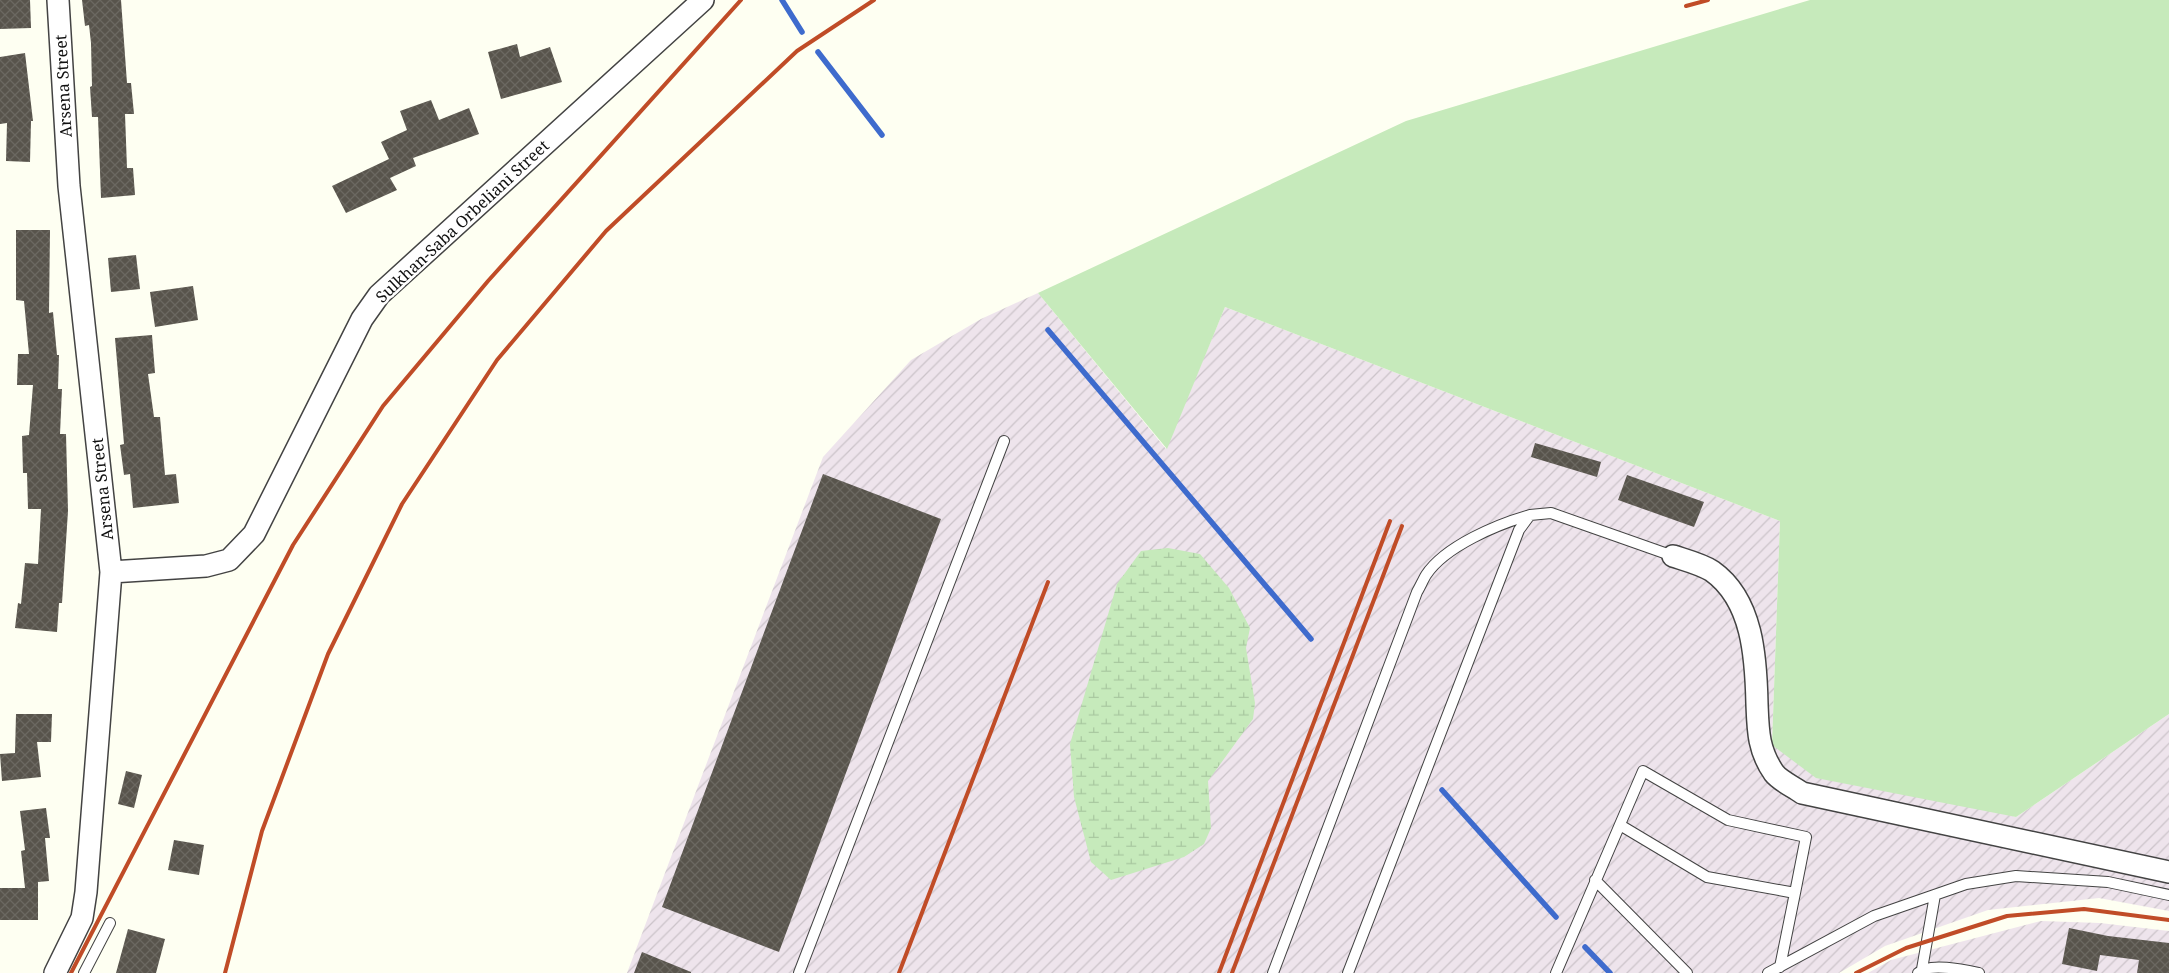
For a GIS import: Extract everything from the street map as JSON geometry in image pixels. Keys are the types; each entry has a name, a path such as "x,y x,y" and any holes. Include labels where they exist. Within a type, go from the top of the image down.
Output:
{"street":[{"name":"Arsena Street","path":"56,973 82,918 86,892 111,572 69,186 58,0"},
{"name":"Sulkhan-Saba Orbeliani Street","path":"111,572 206,566 229,560 254,534 362,319 378,296 703,0"},
{"path":"1673,556 1711,570 1732,588 1743,612 1752,642 1756,671 1759,742 1775,774 1802,793 2169,872"}],"lane":[{"path":"799,973 1004,441"},
{"path":"1273,973 1418,592 1427,574 1449,552 1511,520 1530,515 1551,513 1673,556"},
{"path":"1348,973 1518,530 1530,515"},
{"path":"1556,973 1643,771 1728,820 1806,837 1780,967"},
{"path":"1620,825 1707,877 1795,893"},
{"path":"1768,973 1874,916 1966,884 2016,876 2108,882 2169,895"},
{"path":"1595,880 1687,973"},
{"path":"1935,895 1920,971 1951,968 1979,973"},
{"path":"84,973 110,923"}],"shaded area":[{"path":"1038,293 1166,449 1225,307 1780,521 1772,745 2016,817 2169,714 2169,911 2099,898 1988,910 1885,946 1839,973 627,973 823,457 911,360 981,319"},
{"path":"2041,921 2100,923 2169,931 2169,973 1868,973 1891,960"}],"green space":[{"path":"1810,0 2169,0 2169,714 2016,817 1816,778 1772,745 1780,521 1225,307 1167,449 1038,293 1406,121"},
{"path":"1168,548 1200,554 1229,588 1250,628 1246,648 1255,703 1253,719 1208,781 1211,828 1204,844 1184,857 1111,880 1091,862 1074,797 1070,744 1117,584 1141,551"}],"building":[{"path":"0,0 30,0 31,28 0,29"},
{"path":"82,0 121,0 127,83 131,83 134,114 125,114 127,168 133,168 135,195 101,198 98,117 92,117 90,87 92,86 91,43 89,25 85,26"},
{"path":"517,44 520,57 550,47 562,82 501,99 488,52"},
{"path":"25,53 33,121 31,121 30,162 6,161 7,123 0,124 0,57"},
{"path":"431,100 439,120 469,108 479,134 413,158 416,166 390,178 397,190 346,213 332,186 389,159 381,142 407,130 400,111"},
{"path":"16,230 50,230 49,313 53,312 57,355 59,355 58,389 62,389 60,434 66,434 68,511 62,603 59,603 57,632 15,628 18,603 21,604 25,563 38,564 41,509 28,509 27,473 23,473 22,436 29,435 33,385 17,385 18,354 29,354 24,301 16,300"},
{"path":"136,255 140,289 111,292 108,258"},
{"path":"193,286 198,320 155,327 150,292"},
{"path":"152,335 155,373 148,374 154,417 160,417 165,475 176,474 179,503 133,508 130,474 124,475 120,445 124,444 115,338"},
{"path":"1535,443 1601,462 1597,477 1531,457"},
{"path":"823,474 941,519 779,952 662,907"},
{"path":"1627,475 1704,502 1694,527 1618,500"},
{"path":"16,714 52,714 51,742 37,742 41,777 2,781 0,754 15,753"},
{"path":"126,771 142,775 134,808 118,804"},
{"path":"46,808 50,838 45,838 49,881 38,882 38,920 0,920 0,888 25,888 21,851 25,850 20,811"},
{"path":"174,840 204,845 199,875 168,870"},
{"path":"2069,928 2108,936 2169,943 2169,973 2137,973 2139,960 2100,955 2097,971 2062,964"},
{"path":"128,929 165,939 156,973 116,973"},
{"path":"642,952 691,972 691,973 634,973"}],"waterway":[{"path":"782,0 802,32"},
{"path":"818,52 882,135"},
{"path":"1048,330 1311,639"},
{"path":"1442,790 1556,917"},
{"path":"1585,947 1610,973"}],"railway":[{"path":"71,973 293,545 383,406 488,281 741,0"},
{"path":"225,973 262,831 328,654 402,504 497,360 606,231 797,51 874,0"},
{"path":"1686,6 1708,0"},
{"path":"1219,973 1390,521"},
{"path":"1232,973 1402,526"},
{"path":"899,973 1048,582"},
{"path":"1856,973 1906,948 2007,916 2084,909 2169,920"}]}
